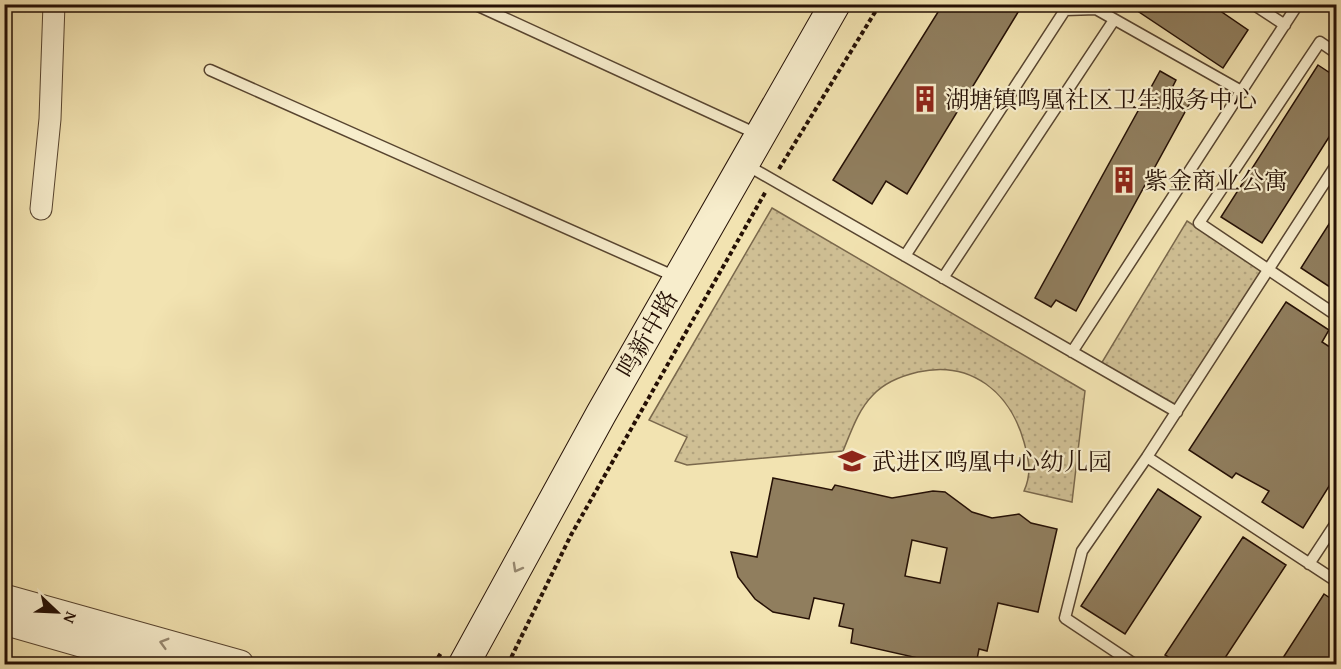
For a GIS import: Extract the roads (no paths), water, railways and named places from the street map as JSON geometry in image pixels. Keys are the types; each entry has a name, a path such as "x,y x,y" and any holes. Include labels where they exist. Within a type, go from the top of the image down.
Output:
{"main road":[{"name":"鸣新中路","path":"464,664 679,278 759,172 760,136 835,4"},
{"name":"鸣新中路","path":"487,664 622,415 857,4"}],"street":[{"path":"41,209 50,119 54,4"},
{"path":"4,598 240,664"},
{"path":"4,621 154,664"}],"lane":[{"path":"474,4 760,136"},
{"path":"1253,4 1285,25"},
{"path":"1072,352 1299,4"},
{"path":"905,256 1065,10 1097,7 1114,20 1243,92"},
{"path":"943,278 1114,20"},
{"path":"1336,53 1320,42 1199,223 1336,315"},
{"path":"210,70 679,278"},
{"path":"1134,664 1065,618 1082,551 1177,412 1336,165"},
{"path":"759,172 1177,412"},
{"path":"1147,457 1336,581"},
{"path":"1310,564 1336,523"}],"place":[{"name":"湖塘镇鸣凰社区卫生服务中心","path":"925,99"},
{"name":"紫金商业公寓","path":"1124,180"},
{"name":"武进区鸣凰中心幼儿园","path":"852,461"}]}
